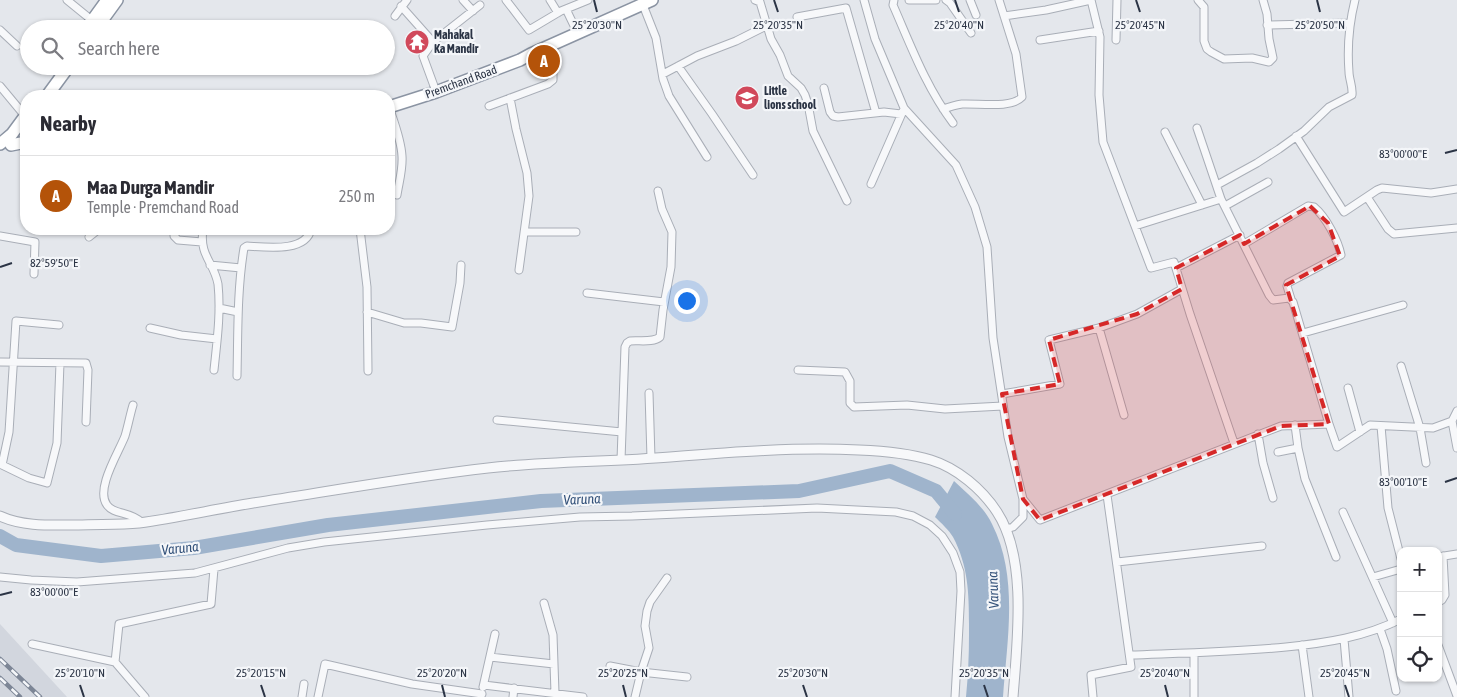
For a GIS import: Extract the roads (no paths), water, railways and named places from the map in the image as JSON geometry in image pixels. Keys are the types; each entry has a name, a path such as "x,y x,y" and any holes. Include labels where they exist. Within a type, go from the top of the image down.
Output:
{"highway":[{"path":"96,20 107,0"},
{"path":"99,20 117,0"},
{"name":"Premchand Road","path":"395,105 436,92 520,60 536,51 648,2"},
{"name":"Premchand Road","path":"395,97 434,86 516,55 536,51"},
{"path":"43,90 54,75"},
{"path":"51,90 62,75"},
{"path":"0,152 12,134 20,130"},
{"path":"6,144 20,136"}],"street":[{"path":"67,0 87,20"},
{"path":"395,16 407,0"},
{"path":"462,0 472,11"},
{"path":"506,0 529,30 558,13 586,0"},
{"path":"550,0 558,13"},
{"path":"755,0 760,2 772,42 780,55 788,76 801,88 805,95 813,131 848,201"},
{"path":"864,0 902,111 956,165 975,207 987,247 993,338 1008,437 1023,499 1023,518 1013,527 1006,529"},
{"path":"894,0 893,5 921,70 953,123"},
{"path":"909,0 936,0"},
{"path":"946,0 971,33"},
{"path":"970,0 976,15"},
{"path":"943,109 960,104 1004,104 1022,99 1016,54 999,0"},
{"path":"1004,16 1091,0 1100,37 1098,95 1103,142 1150,268 1174,262 1234,443"},
{"path":"1116,0 1116,40"},
{"path":"1198,0 1204,6 1205,45 1211,52 1227,60 1242,57 1267,62 1273,58 1263,0"},
{"path":"1217,185 1257,163 1296,136 1326,109 1353,94 1349,70 1348,35 1355,0"},
{"path":"648,2 666,88 673,104 707,157"},
{"path":"434,86 423,56 433,42 480,5"},
{"path":"401,6 433,42"},
{"path":"797,17 846,8 876,113"},
{"path":"566,9 578,34"},
{"path":"1267,25 1350,23"},
{"path":"663,74 702,54 736,41 766,26"},
{"path":"0,30 17,46"},
{"path":"1040,40 1099,31"},
{"path":"489,106 548,84 553,80 553,74 536,51"},
{"path":"678,66 753,175"},
{"path":"0,86 20,119"},
{"path":"824,88 830,112 833,116 902,111"},
{"path":"510,98 527,174 529,196 519,270"},
{"path":"871,184 902,111"},
{"path":"395,128 402,157 397,195"},
{"path":"1197,128 1221,199 1271,299 1291,299"},
{"path":"1165,132 1202,205"},
{"path":"1296,136 1343,212 1346,212 1367,196 1382,188 1430,193 1457,189"},
{"path":"1225,206 1268,182"},
{"path":"621,460 626,344 630,341 658,339 671,267 672,232 662,209 658,191"},
{"path":"1367,196 1388,229 1394,234 1457,228"},
{"path":"1135,226 1221,199"},
{"path":"1244,244 1308,206 1314,207 1328,223 1341,255 1287,286 1303,333 1336,447 1370,425 1433,428 1452,422"},
{"path":"525,232 576,232"},
{"path":"174,235 178,240 202,242"},
{"path":"203,235 204,251 216,278 219,308 220,323 214,370"},
{"path":"237,376 238,312 244,248 246,246 274,248 291,246 306,239 309,235"},
{"path":"361,235 367,287 368,371"},
{"path":"1176,268 1240,235"},
{"path":"0,236 35,242 34,274"},
{"path":"210,265 241,268"},
{"path":"367,312 404,323 452,327 460,283 461,265"},
{"path":"1002,394 1060,384 1048,340 1099,328 1137,314 1182,289"},
{"path":"587,293 664,302"},
{"path":"1303,333 1403,304"},
{"path":"219,308 238,312"},
{"path":"59,325 16,321 8,432 2,465 29,478 47,483 57,443 60,363"},
{"path":"150,328 181,335 218,338"},
{"path":"1099,328 1124,415"},
{"path":"0,362 86,364 88,370 86,422"},
{"path":"1401,366 1420,428 1426,462"},
{"path":"798,370 845,372 850,381 851,404 856,407 907,405 945,409 1003,406"},
{"path":"1348,388 1360,432"},
{"path":"649,393 651,458"},
{"path":"133,405 126,433 108,472 103,493 109,508 134,516 141,522"},
{"path":"1457,410 1452,422 1457,448"},
{"path":"497,420 622,432"},
{"path":"1023,499 1040,520 1281,426 1329,424"},
{"path":"1295,425 1305,478 1336,557"},
{"path":"1381,426 1388,508 1398,547"},
{"path":"1258,434 1273,498"},
{"path":"1278,452 1298,448"},
{"path":"0,516 26,524 62,525 141,522 429,476 551,462 621,460 787,449 838,449 914,455 934,460 967,479 982,493 996,511 1006,529 1012,549 1018,588 1013,697"},
{"path":"1093,697 1091,675 1131,667 1107,495"},
{"path":"0,577 77,582 195,573 270,552 324,542 552,519 817,508 896,512 913,516 942,536 960,572 961,591 955,697"},
{"path":"1343,512 1393,623"},
{"path":"1117,562 1262,546"},
{"path":"1442,557 1457,554"},
{"path":"1442,566 1445,595 1442,600"},
{"path":"115,662 119,624 211,604 214,569"},
{"path":"1373,577 1397,570"},
{"path":"636,697 641,672 649,648 646,626 647,610 650,602 667,578"},
{"path":"544,603 552,635 554,664 560,695"},
{"path":"1130,655 1255,650 1302,645 1344,639 1380,629 1397,621"},
{"path":"1380,629 1387,649 1396,691"},
{"path":"318,697 325,664 412,684 482,695 495,634"},
{"path":"1344,639 1350,697"},
{"path":"32,644 115,662 144,697"},
{"path":"1302,645 1309,697"},
{"path":"1194,653 1194,697"},
{"path":"1442,656 1457,696"},
{"path":"490,657 554,664"},
{"path":"610,666 641,672 687,677"},
{"path":"302,697 304,684"},
{"path":"484,685 583,697"},
{"path":"513,697 514,688"}],"water":[{"path":"954,481 975,501 989,518 1000,544 1006,565 1009,609 1003,697 966,697 969,622 966,573 959,549 953,537 935,517"}],"waterway":[{"name":"Varuna","path":"0,536 16,545 101,556 194,548 328,525 541,501 799,491 890,471 936,491 955,514"}],"railway":[{"path":"0,659 40,697"},
{"path":"0,678 20,697"}],"place":[{"name":"Mahakal Ka Mandir","path":"417,42"},
{"name":"Maa Durga Mandir","path":"544,61"},
{"name":"Little lions school","path":"747,98"}]}
